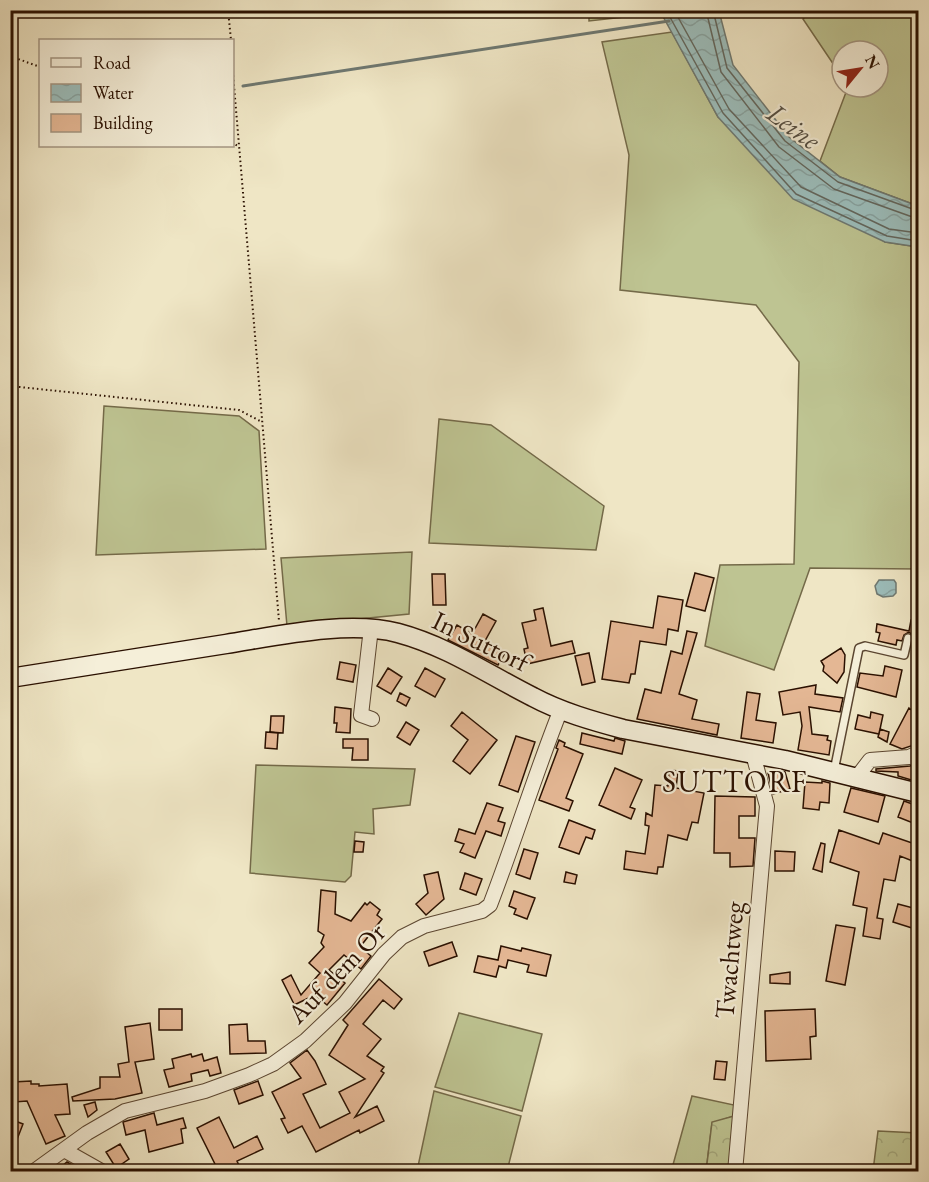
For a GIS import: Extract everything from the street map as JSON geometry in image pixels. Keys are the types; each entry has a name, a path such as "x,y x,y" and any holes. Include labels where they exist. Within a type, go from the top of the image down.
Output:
{"main road":[{"name":"In Suttorf","path":"10,678 281,636 371,628 397,633 444,649 536,699 595,722 834,771 918,793"}],"street":[{"path":"371,628 361,715 372,719"},
{"name":"Auf dem Or","path":"37,1171 87,1132 125,1111 205,1091 273,1064 304,1041 345,1003 384,954 402,937 424,926 486,909 490,905 505,866 537,769 561,709"},
{"path":"857,777 870,760 909,757 918,753"},
{"name":"Twachtweg","path":"735,1172 767,806 753,754"},
{"path":"64,1150 104,1172"}],"lane":[{"path":"834,771 859,648 865,646 904,654 908,638"}],"path":[{"path":"228,10 231,39"},
{"path":"10,56 39,67"},
{"path":"234,83 281,636"},
{"path":"234,143 240,147"},
{"path":"10,386 239,410 262,422"}],"green space":[{"path":"660,10 660,13 589,21 589,11"},
{"path":"810,11 918,11 918,206 840,177 820,161 843,99 890,99 890,39 830,39 830,59 803,19"},
{"path":"672,32 718,117 885,242 918,247 918,569 810,568 774,670 705,646 720,565 794,564 799,362 756,305 620,290 629,155 602,42"},
{"path":"104,406 239,416 259,431 266,549 96,555"},
{"path":"439,419 491,425 604,506 596,550 429,543"},
{"path":"412,552 409,614 287,626 281,558"},
{"path":"256,765 415,769 410,805 373,809 374,834 355,832 351,876 345,882 250,873"},
{"path":"459,1013 542,1034 522,1111 435,1087"},
{"path":"434,1091 521,1116 507,1171 417,1171"},
{"path":"692,1096 734,1105 734,1116 712,1123 706,1171 671,1172"},
{"path":"734,1116 730,1171 706,1172 712,1122"},
{"path":"878,1131 918,1133 918,1171 873,1171"}],"water":[{"path":"660,11 719,11 733,65 789,137 840,177 918,206 918,247 885,242 793,199 718,117"},
{"path":"879,580 894,580 896,593 893,596 883,597 877,594 875,586"}],"building":[{"path":"695,573 714,578 705,611 686,606"},
{"path":"432,574 445,574 446,605 433,605"},
{"path":"658,596 683,600 678,631 668,629 666,645 640,641 635,674 631,674 629,683 602,679 611,621 653,628"},
{"path":"543,608 551,646 572,641 575,653 527,664 524,649 528,648 522,623 536,620 534,610"},
{"path":"483,614 496,621 485,641 505,653 498,665 448,640 457,625 472,634"},
{"path":"911,620 918,621 918,643 913,642 913,636 909,632 904,635 902,641 897,640 896,645 878,641 880,633 876,632 877,624 909,631"},
{"path":"687,631 697,633 679,694 697,700 692,719 719,724 717,735 637,719 645,689 661,693 671,651 682,654"},
{"path":"841,648 845,655 844,672 837,683 823,671 824,666 821,661"},
{"path":"589,653 595,682 582,685 575,656"},
{"path":"340,662 356,665 353,682 337,679"},
{"path":"885,666 902,670 896,697 857,687 860,673 883,676"},
{"path":"388,668 402,677 391,694 377,686"},
{"path":"425,668 445,679 435,697 415,686"},
{"path":"816,685 815,694 843,698 840,712 809,707 812,734 828,736 827,740 831,741 829,755 798,750 802,726 800,712 783,715 779,692"},
{"path":"747,692 760,694 756,720 776,723 773,743 741,738"},
{"path":"400,693 410,698 406,706 397,701"},
{"path":"335,707 351,709 350,733 336,732"},
{"path":"909,708 918,715 918,732 911,746 902,749 890,744"},
{"path":"462,712 497,740 470,774 453,761 468,740 451,726"},
{"path":"871,712 883,715 879,734 855,729 858,715 870,718"},
{"path":"271,716 284,716 283,733 270,732"},
{"path":"406,722 419,730 410,745 397,737"},
{"path":"880,729 889,732 887,742 878,737"},
{"path":"266,732 278,733 277,749 265,748"},
{"path":"582,733 614,741 615,738 625,741 622,754 580,744"},
{"path":"516,736 535,742 518,792 499,785"},
{"path":"343,739 368,739 368,760 352,760 353,748 343,748"},
{"path":"559,740 565,743 564,746 583,754 566,798 573,801 569,811 539,800 558,749 556,748"},
{"path":"918,763 918,782 898,776 898,772 876,771 876,769 910,766"},
{"path":"615,768 642,780 630,807 635,809 631,819 599,805"},
{"path":"669,770 678,771 676,788 704,793 698,823 692,822 687,840 668,835 663,867 658,867 657,874 624,869 626,851 645,854 649,826 645,825 646,813 652,816 655,785 668,786"},
{"path":"775,770 785,772 790,789 773,794 768,773"},
{"path":"822,781 830,783 829,803 820,802 819,810 803,808 805,782 822,783"},
{"path":"851,788 885,796 878,822 844,812"},
{"path":"715,796 755,797 755,816 739,816 739,838 755,838 753,866 730,867 730,853 714,853"},
{"path":"904,801 918,806 918,825 898,817"},
{"path":"487,803 503,808 498,821 505,823 501,836 486,831 475,858 460,852 464,844 455,841 459,829 475,834"},
{"path":"569,820 595,830 592,839 586,837 579,854 559,847"},
{"path":"839,830 879,844 883,833 918,845 915,862 900,856 895,881 884,879 877,918 883,919 880,939 863,936 867,908 853,905 859,872 830,862"},
{"path":"355,841 364,842 363,852 354,852"},
{"path":"821,843 825,844 822,872 813,869"},
{"path":"524,849 538,853 530,879 516,874"},
{"path":"775,851 795,852 794,871 775,871"},
{"path":"438,872 444,899 426,915 416,904 428,893 424,875"},
{"path":"566,872 577,875 575,884 564,882"},
{"path":"465,873 482,879 476,895 460,889"},
{"path":"321,890 336,892 335,914 351,921 365,903 367,905 370,902 380,910 377,915 382,919 360,947 371,956 361,969 344,955 329,970 345,983 327,1005 315,995 292,1006 294,1004 282,980 291,975 301,995 320,973 309,963 324,947 321,943 324,935 318,931"},
{"path":"514,891 535,898 527,919 514,914 516,909 509,906"},
{"path":"898,904 917,909 912,928 893,922"},
{"path":"836,925 855,928 845,985 826,981"},
{"path":"452,942 457,956 429,966 424,952"},
{"path":"501,946 551,955 546,976 527,972 529,965 508,960 506,968 499,966 496,977 474,972 478,956 498,960"},
{"path":"790,972 790,984 770,983 770,975"},
{"path":"379,979 402,999 394,1009 383,1000 363,1024 381,1039 367,1056 384,1067 381,1071 384,1073 355,1117 377,1106 384,1121 360,1133 359,1130 316,1152 302,1126 288,1133 281,1119 285,1118 272,1092 301,1078 290,1063 307,1050 326,1084 303,1094 320,1128 350,1113 339,1092 365,1079 329,1055 348,1025 343,1020"},
{"path":"159,1009 182,1009 182,1030 159,1030"},
{"path":"815,1009 816,1036 810,1037 811,1059 766,1061 765,1011"},
{"path":"150,1023 154,1059 135,1062 142,1093 115,1099 73,1101 72,1097 100,1088 100,1077 120,1077 118,1064 129,1062 125,1027"},
{"path":"247,1024 248,1041 265,1041 266,1053 230,1054 229,1025"},
{"path":"191,1054 192,1057 202,1054 204,1061 217,1057 221,1073 210,1076 208,1070 191,1074 192,1081 169,1087 164,1070 174,1068 172,1059"},
{"path":"716,1061 727,1062 725,1080 714,1079"},
{"path":"31,1081 31,1084 39,1084 39,1086 67,1084 70,1114 55,1115 65,1136 46,1144 27,1101 14,1102 13,1082"},
{"path":"258,1081 263,1095 239,1104 234,1090"},
{"path":"95,1102 97,1110 88,1117 84,1105"},
{"path":"154,1113 157,1125 183,1118 186,1128 181,1129 183,1143 149,1152 145,1130 126,1135 123,1122"},
{"path":"219,1117 234,1148 257,1136 263,1149 237,1161 242,1172 219,1172 197,1128"},
{"path":"10,1119 23,1124 11,1155 10,1155"},
{"path":"120,1144 129,1159 116,1168 106,1152"},
{"path":"67,1162 84,1172 55,1172"}],"waterway":[{"path":"243,86 669,21"}],"district":[{"name":"SUTTORF","path":"735,781"}],"water label":[{"name":"Leine","path":"794,126"}]}
